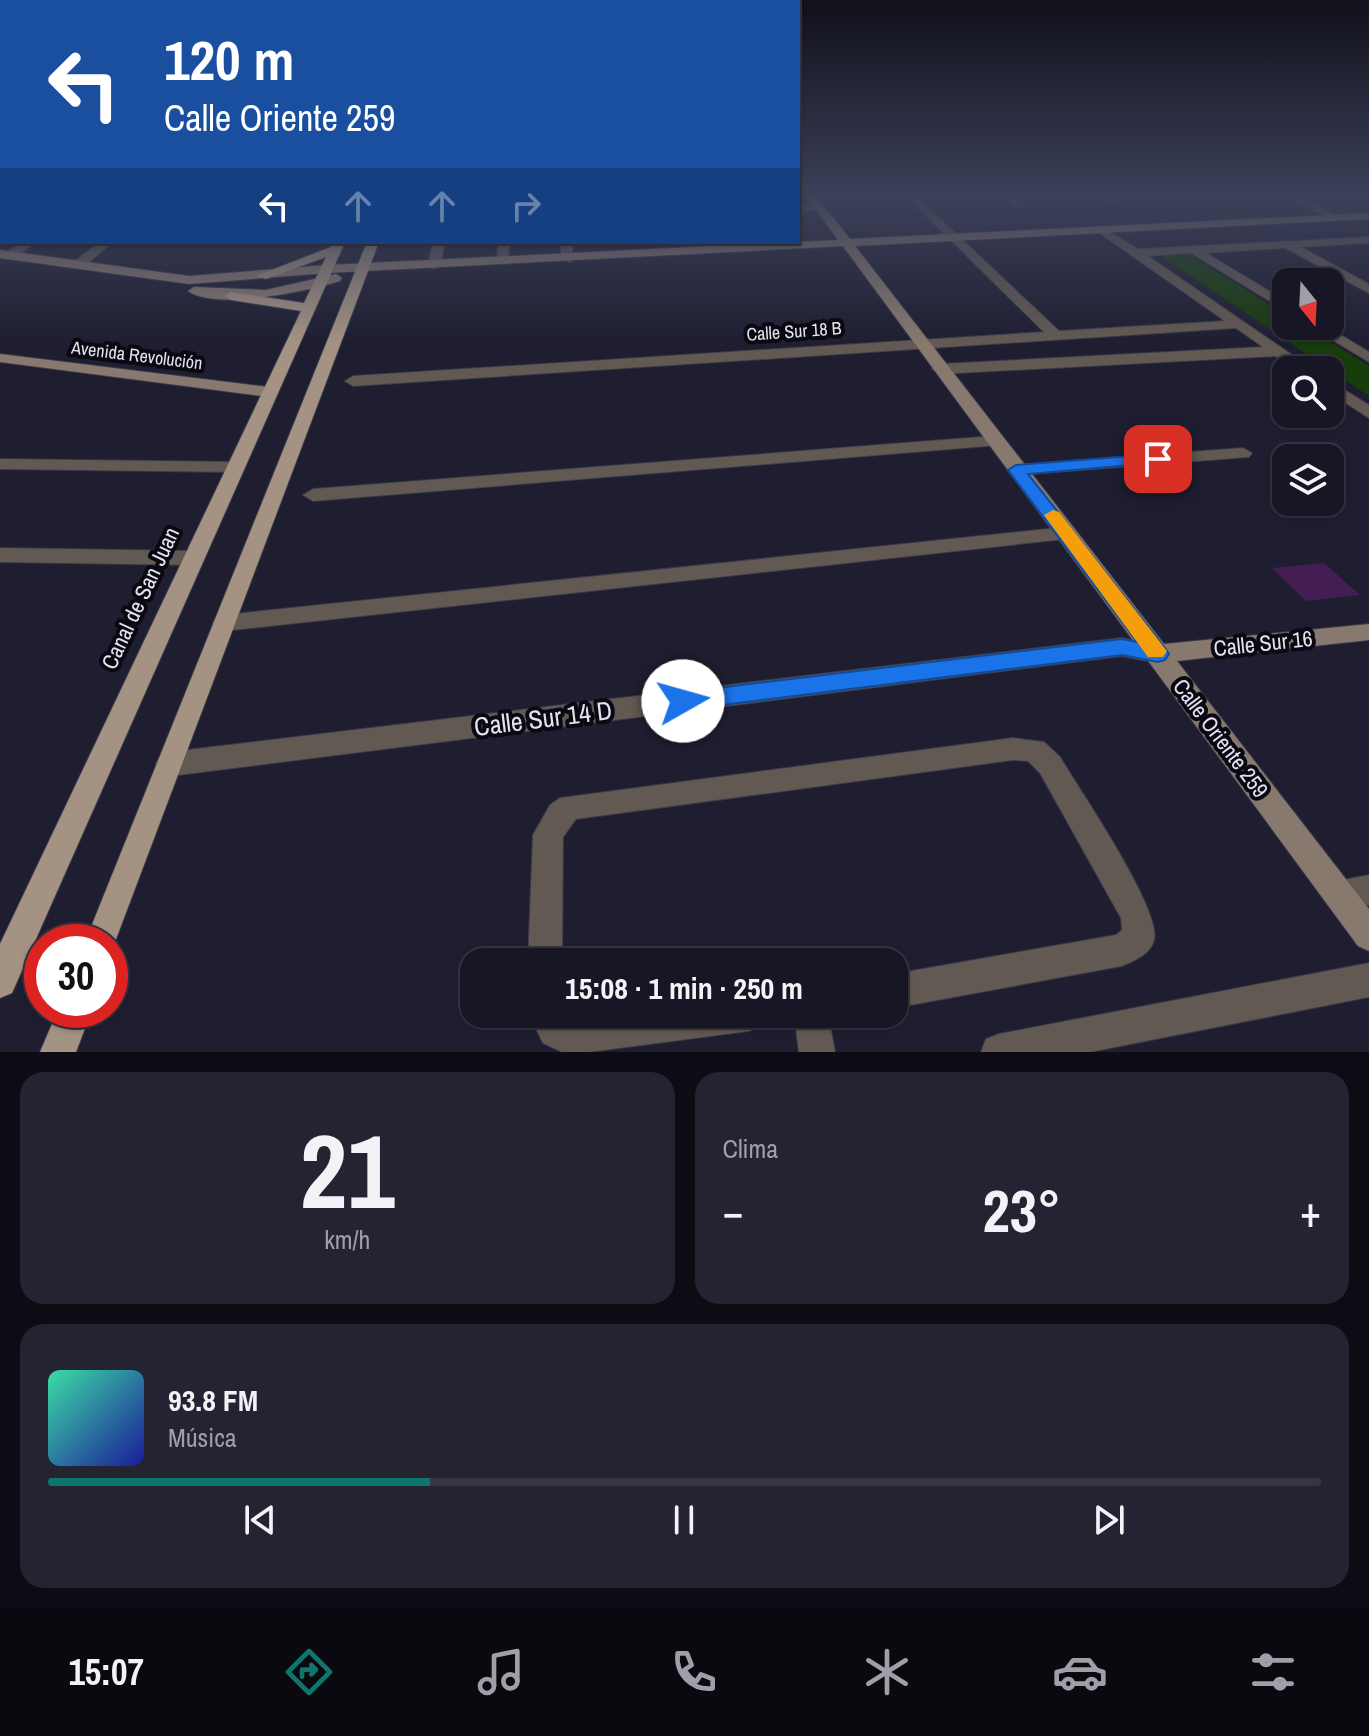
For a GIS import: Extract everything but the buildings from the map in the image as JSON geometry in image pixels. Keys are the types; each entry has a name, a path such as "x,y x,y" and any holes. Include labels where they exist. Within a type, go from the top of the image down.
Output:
{"main road":[{"path":"108,924 372,245"},
{"path":"262,276 337,246"},
{"name":"Canal de San Juan","path":"0,981 337,246"},
{"path":"231,296 309,308"},
{"path":"58,1052 68,1028"}],"street":[{"path":"3,258 25,245"},
{"path":"78,265 103,245"},
{"path":"434,265 438,245"},
{"path":"503,261 504,245"},
{"path":"567,245 567,259"},
{"path":"3,258 189,280 323,276 362,269 567,259 642,248 764,245"},
{"name":"Calle Oriente 259","path":"850,245 920,343 1158,654 1354,892 1369,935"},
{"path":"961,245 1055,335"},
{"path":"1125,245 1285,356"},
{"path":"1137,253 1286,245"},
{"path":"1288,245 1369,289"},
{"path":"1194,250 1272,298"},
{"path":"3,258 231,296 279,293 323,276"},
{"path":"231,296 225,292 225,287 242,279"},
{"name":"Calle Sur 18 B","path":"353,381 1237,324"},
{"path":"1339,340 1369,358"},
{"path":"940,369 1278,351"},
{"name":"Avenida Revolución","path":"0,358 269,392"},
{"path":"1344,396 1369,413"},
{"path":"313,495 994,441"},
{"path":"1016,470 1243,453"},
{"path":"0,464 235,467"},
{"path":"224,623 1067,533"},
{"path":"0,555 194,558"},
{"name":"Calle Sur 16","path":"1158,654 1369,632"},
{"name":"Calle Sur 14 D","path":"170,764 1122,647 1158,654"},
{"path":"545,948 548,835 560,814 582,802 997,751 1035,750 1050,765 1136,915 1139,938 1122,950 908,988"},
{"path":"999,1052 1369,980"},
{"path":"553,1028 568,1037 639,1028"},
{"path":"813,1028 817,1052"}],"green space":[{"path":"1188,254 1272,306 1272,331 1159,255"},
{"path":"1286,340 1327,340 1369,366 1369,396 1344,379 1344,356 1309,356"}],"slow traffic":[{"path":"1053,515 1156,651"}],"route":[{"path":"683,701 1122,647 1158,654 1016,470 1158,459"}]}
